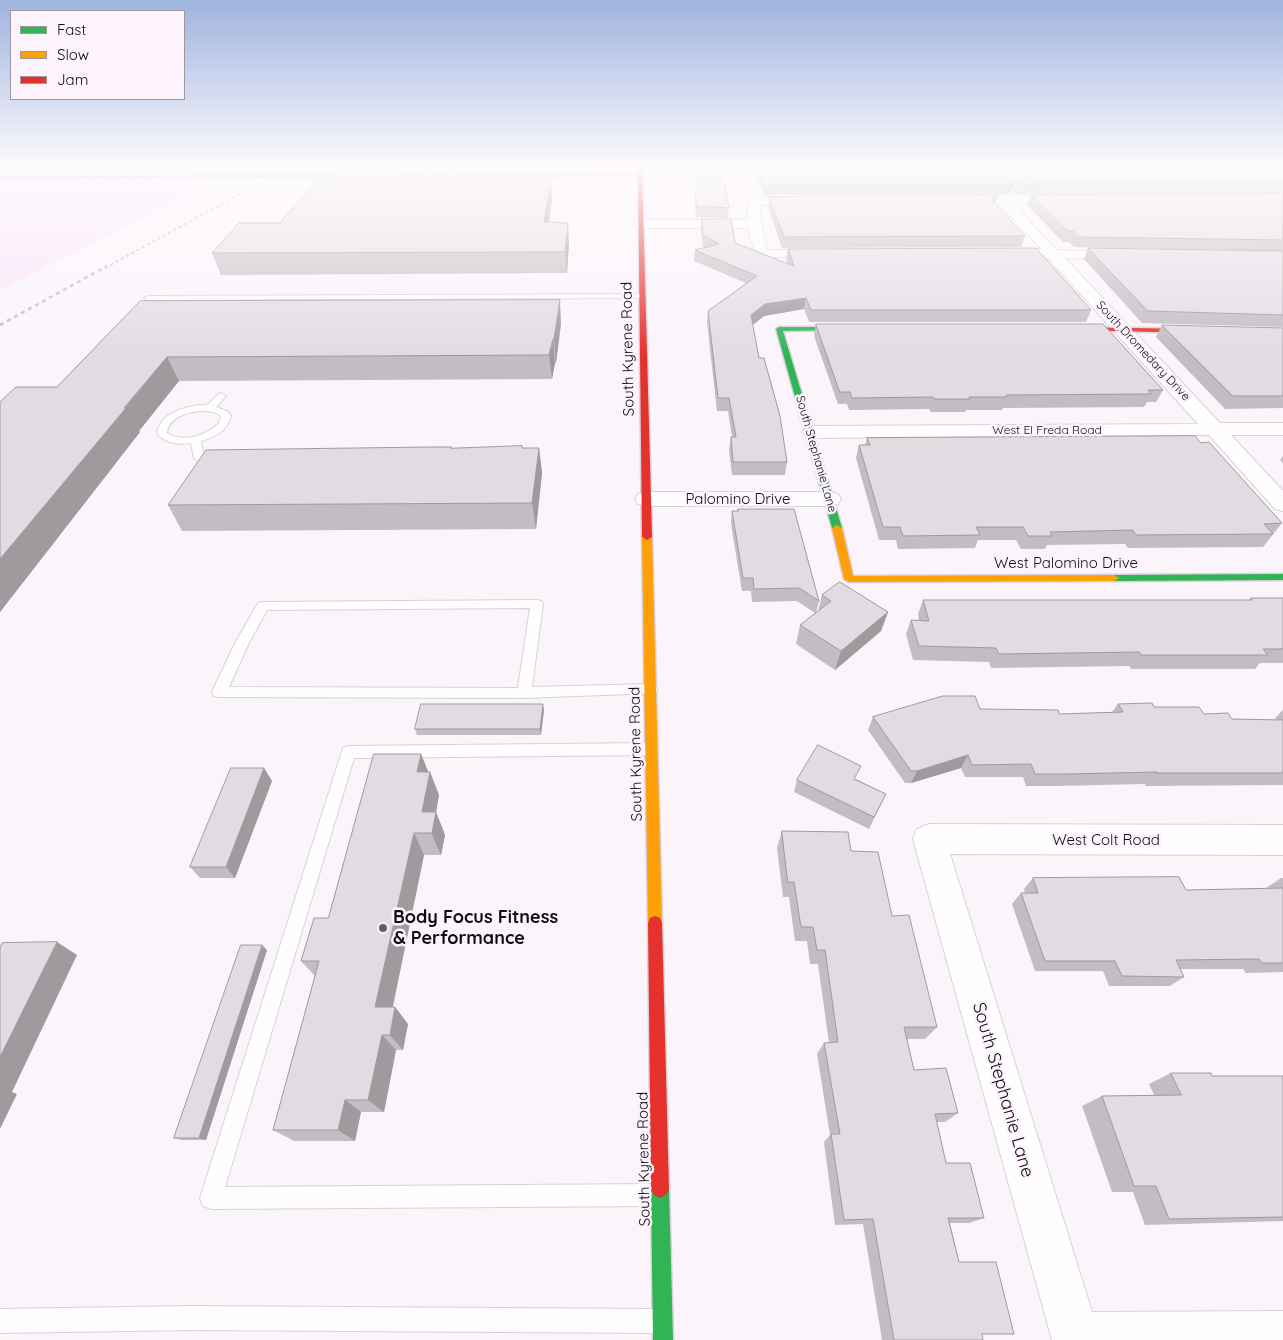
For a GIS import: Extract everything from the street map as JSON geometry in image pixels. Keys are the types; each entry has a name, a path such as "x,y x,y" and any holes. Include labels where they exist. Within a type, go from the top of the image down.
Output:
{"street":[{"name":"South Kyrene Road","path":"641,231 663,1330"},
{"path":"756,231 761,254 839,254"},
{"name":"South Dromedary Drive","path":"1032,231 1283,504"},
{"path":"985,253 1139,255"},
{"name":"South Stephanie Lane","path":"849,579 812,432 779,329 868,329"},
{"path":"1054,329 1206,331"},
{"name":"West El Freda Road","path":"812,432 1283,429"},
{"name":"Palomino Drive","path":"646,499 830,500"},
{"name":"West Palomino Drive","path":"849,579 1283,577"},
{"name":"South Stephanie Lane","path":"929,839 1076,1338"},
{"name":"West Colt Road","path":"929,839 1283,840"},
{"path":"1076,1338 1283,1335"}],"lane":[{"path":"148,298 642,296"},
{"path":"210,408 221,396"},
{"path":"210,408 226,415 224,424 213,433 195,439 174,440 167,438 162,434 162,429 171,418 179,413 190,410 210,408"},
{"path":"195,439 199,459"},
{"path":"524,693 537,604 263,606 242,643 219,692 524,693 650,689"},
{"path":"651,749 348,752 211,1198 660,1195"},
{"path":"0,1321 192,1318 663,1330"}],"shaded area":[{"path":"0,231 116,231 0,290"}],"building":[{"path":"232,231 567,231 565,252 212,253"},
{"path":"703,231 733,231 735,243 794,266 788,249 1036,248 1091,310 811,310 806,298 765,304 751,315 759,358 764,358 780,416 787,462 733,462 731,437 736,437 729,398 718,398 708,311 757,276 695,250 719,244 703,235"},
{"path":"782,231 1020,231 1025,236 784,237"},
{"path":"1067,231 1283,231 1283,240 1078,237 1073,231"},
{"path":"1088,248 1283,251 1283,315 1148,311"},
{"path":"560,300 554,339 549,355 167,357 0,559 0,402 16,387 57,387 140,301"},
{"path":"816,324 1103,324 1163,390 1148,390 1151,394 1006,395 1007,397 969,397 970,399 934,399 933,397 852,398 850,392 840,392"},
{"path":"1162,325 1283,328 1283,396 1233,396"},
{"path":"1195,436 1201,443 1209,442 1282,523 1264,524 1273,534 1136,535 1133,530 1050,532 1052,536 1028,536 1023,527 976,527 980,535 903,536 900,527 883,527 859,445 870,445 867,438"},
{"path":"522,446 522,448 539,448 532,503 168,505 206,450"},
{"path":"738,509 794,509 819,601 799,588 754,589 753,578 743,578 732,511 738,511"},
{"path":"840,582 888,612 841,651 800,625 831,601 822,595"},
{"path":"1251,598 1283,598 1283,649 1263,649 1268,655 1141,655 1139,652 999,654 996,648 919,646 911,620 929,621 923,600 1252,600"},
{"path":"943,696 975,696 980,709 1058,710 1059,714 1123,712 1118,704 1152,703 1154,707 1199,707 1204,714 1228,713 1232,719 1283,720 1283,773 1157,772 1035,774 1031,764 972,765 968,755 917,771 911,771 873,717"},
{"path":"421,704 543,704 540,729 415,729"},
{"path":"818,745 861,766 854,779 886,794 874,817 797,780"},
{"path":"374,754 421,754 417,772 430,772 422,812 436,812 432,833 414,833 375,1007 395,1007 390,1035 382,1035 368,1100 345,1100 338,1130 273,1130 319,961 301,961 314,918 328,918"},
{"path":"231,768 264,768 226,867 190,867"},
{"path":"782,831 848,832 851,851 878,852 892,916 909,915 937,1027 904,1027 914,1070 946,1068 958,1113 935,1114 946,1163 970,1163 984,1218 948,1218 959,1262 996,1262 1014,1334 982,1334 983,1340 894,1340 873,1219 844,1220 831,1134 840,1134 824,1043 838,1042 825,950 817,950 813,927 801,927 794,882 788,882"},
{"path":"1179,877 1186,890 1283,888 1283,963 1262,963 1259,959 1176,960 1184,977 1122,976 1115,961 1045,961 1021,893 1038,893 1033,878"},
{"path":"57,942 0,1057 0,948 2,943"},
{"path":"241,945 262,945 199,1138 174,1138"},
{"path":"1171,1073 1211,1073 1212,1076 1283,1076 1283,1217 1169,1219 1156,1186 1134,1186 1102,1096 1181,1095"}],"railway":[{"path":"105,268 173,231"},
{"path":"0,325 107,266"}],"traffic: fast":[{"path":"837,528 779,329 852,329"},
{"path":"1114,578 1283,577"},
{"path":"660,1189 663,1340"}],"traffic: slow":[{"path":"837,528 849,579 1114,578"},
{"path":"647,537 655,923"}],"traffic: jam":[{"path":"641,231 647,537"},
{"path":"1070,329 1197,331"},
{"path":"655,923 660,1189"}],"place":[{"name":"Body Focus Fitness & Performance","path":"383,928"}]}
